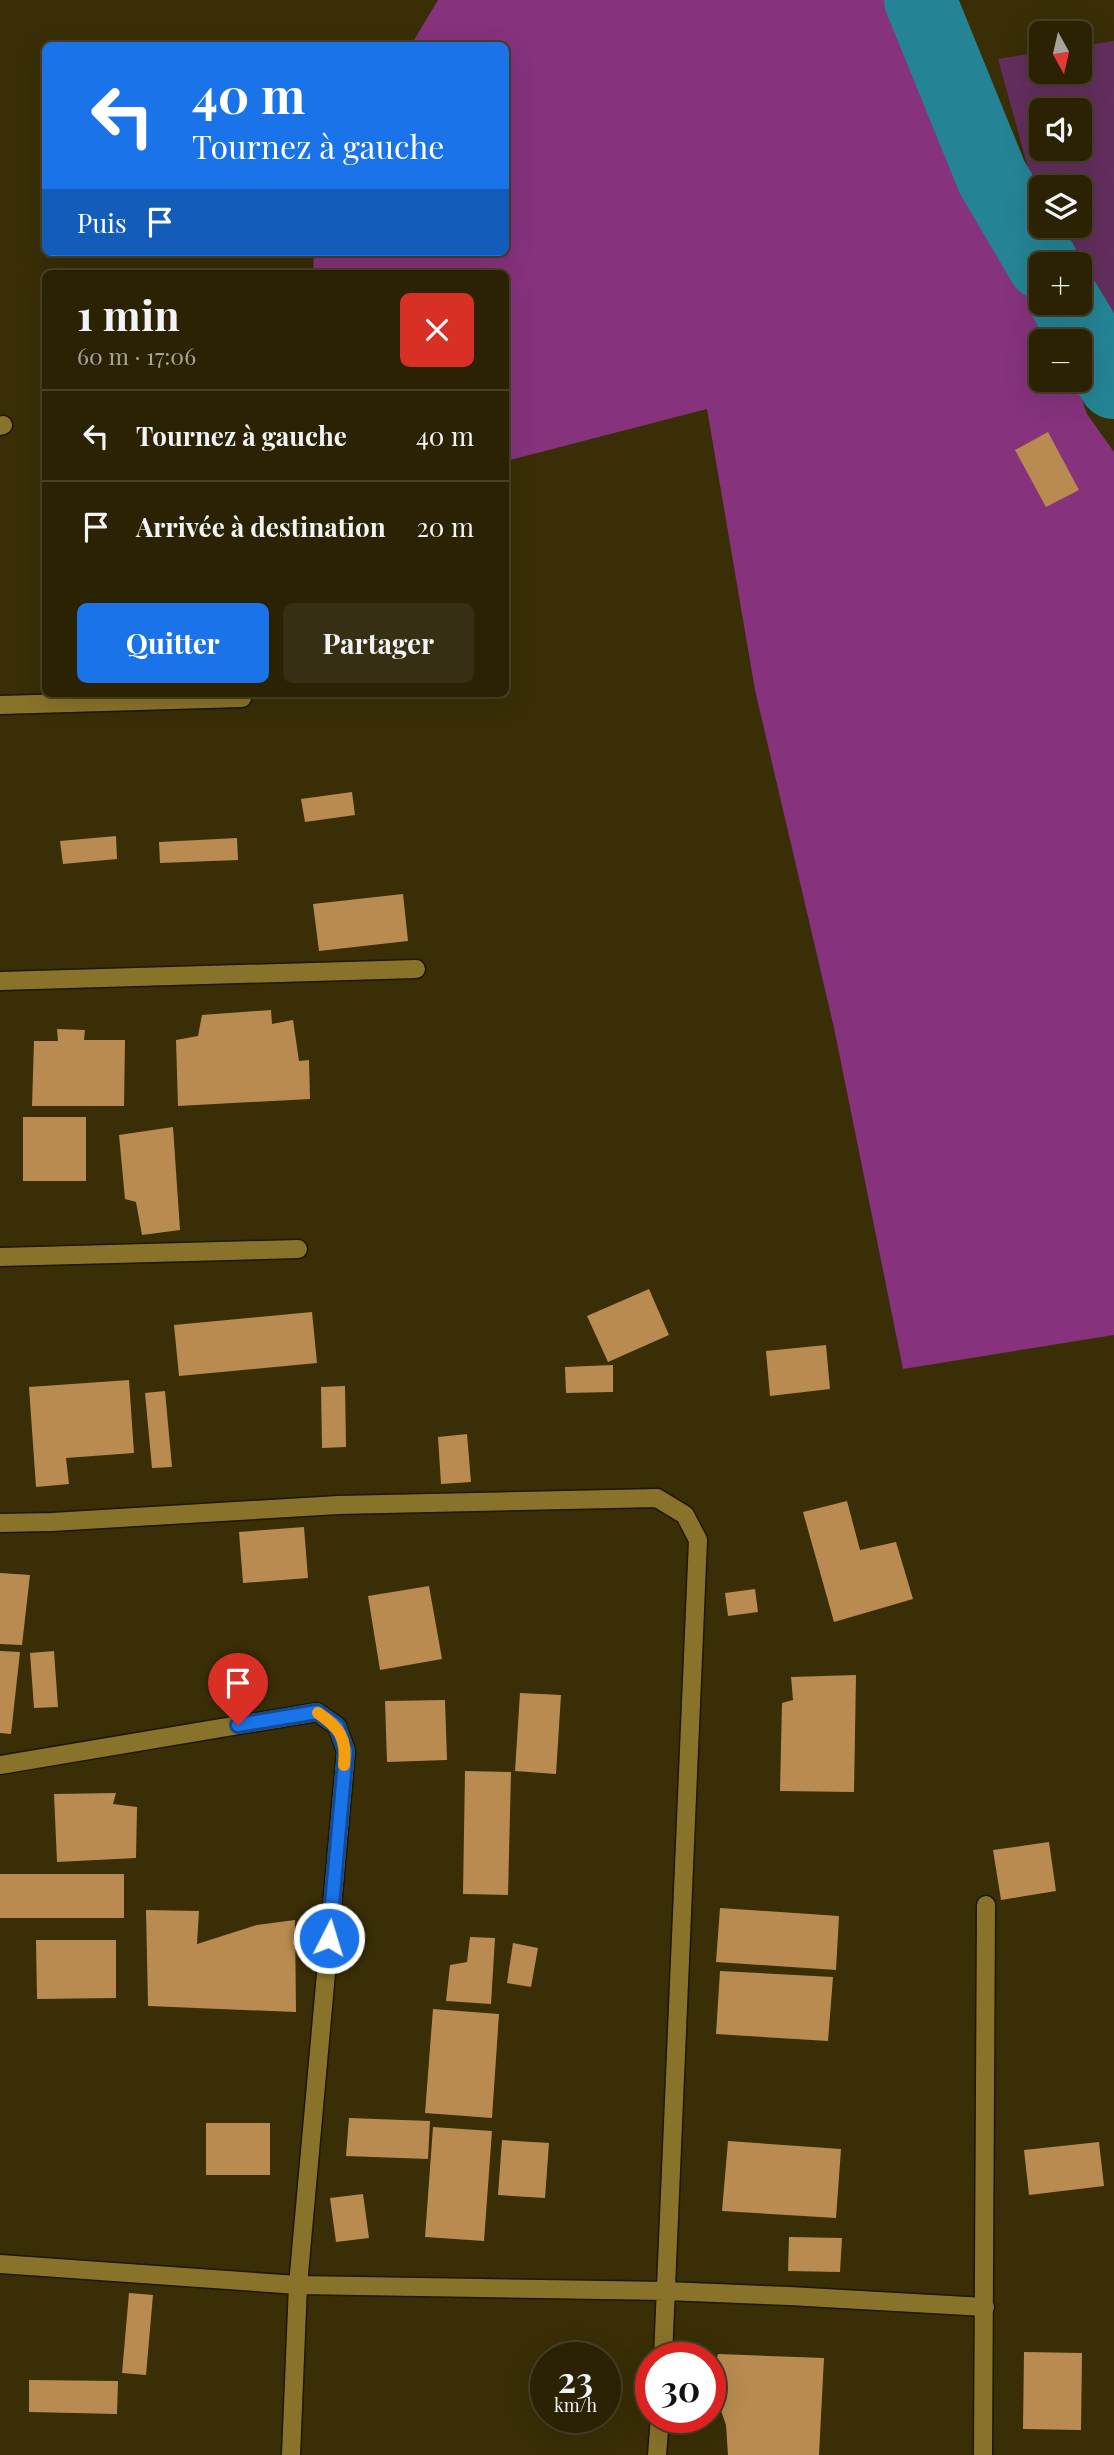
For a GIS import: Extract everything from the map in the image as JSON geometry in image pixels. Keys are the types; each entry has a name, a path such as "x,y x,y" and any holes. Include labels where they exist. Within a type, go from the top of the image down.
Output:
{"street":[{"path":"0,705 242,698"},
{"path":"0,981 416,969"},
{"path":"0,1257 298,1249"},
{"path":"0,1523 338,1505 657,1497 685,1515 698,1540 664,2342"},
{"path":"0,1765 317,1712 337,1726 346,1751 299,2285 291,2455"},
{"path":"983,2455 986,1905"},
{"path":"0,2264 299,2285 667,2291 985,2307"},
{"path":"657,2455 659,2433"}],"shaded area":[{"path":"438,0 900,0 932,71 963,179 1029,275 1029,315 1051,315 1056,329 1029,329 1029,392 1079,392 1087,414 1114,452 1114,1335 903,1369 834,1028 755,690 707,409 509,460 509,270 313,270 314,256 509,256 509,42 413,42"},
{"path":"1114,41 1114,350 1092,309 1092,252 1060,252 1053,238 1092,238 1092,175 1030,175 998,59 1029,54 1029,84 1092,84 1092,44"}],"building":[{"path":"1048,432 1079,490 1046,507 1015,450"},
{"path":"352,792 355,815 305,822 301,799"},
{"path":"116,836 117,859 63,864 60,841"},
{"path":"237,838 238,860 160,863 159,842"},
{"path":"403,894 408,941 319,951 313,904"},
{"path":"271,1010 272,1024 293,1020 299,1061 309,1060 310,1099 178,1106 176,1040 198,1036 202,1015"},
{"path":"57,1029 85,1030 84,1040 125,1040 124,1106 32,1106 34,1041 58,1041"},
{"path":"23,1117 86,1117 86,1181 23,1181"},
{"path":"173,1127 180,1230 142,1235 136,1202 125,1199 119,1135"},
{"path":"649,1289 669,1335 608,1362 587,1316"},
{"path":"312,1312 317,1363 179,1376 174,1325"},
{"path":"826,1345 830,1389 770,1396 766,1351"},
{"path":"613,1365 613,1392 566,1393 565,1367"},
{"path":"129,1380 134,1453 66,1458 69,1484 36,1487 29,1387"},
{"path":"345,1386 346,1447 322,1448 321,1387"},
{"path":"165,1391 172,1467 152,1468 145,1393"},
{"path":"467,1434 471,1482 441,1484 438,1437"},
{"path":"847,1501 860,1550 896,1542 913,1599 834,1622 803,1512"},
{"path":"304,1527 308,1578 243,1583 239,1532"},
{"path":"0,1573 30,1575 22,1645 0,1644"},
{"path":"429,1586 442,1659 380,1670 368,1596"},
{"path":"755,1589 758,1612 728,1616 725,1593"},
{"path":"0,1651 20,1652 11,1734 0,1733"},
{"path":"54,1651 58,1707 34,1708 30,1653"},
{"path":"856,1675 854,1792 780,1791 782,1703 793,1700 791,1677"},
{"path":"520,1693 561,1695 556,1774 515,1771"},
{"path":"445,1700 447,1760 387,1762 385,1701"},
{"path":"465,1771 511,1772 508,1895 463,1894"},
{"path":"116,1793 113,1804 137,1807 136,1858 57,1862 54,1794"},
{"path":"1049,1842 1056,1891 1001,1900 993,1850"},
{"path":"0,1874 124,1874 124,1918 0,1918"},
{"path":"720,1908 839,1916 836,1970 716,1962"},
{"path":"146,1910 199,1911 197,1944 257,1925 295,1920 296,2012 148,2006"},
{"path":"470,1937 495,1938 491,2004 446,2001 450,1965 467,1962"},
{"path":"36,1940 116,1940 116,1998 37,1999"},
{"path":"513,1943 538,1948 531,1987 507,1983"},
{"path":"720,1971 833,1977 828,2041 716,2034"},
{"path":"433,2009 499,2014 492,2118 425,2113"},
{"path":"349,2118 430,2121 428,2159 346,2156"},
{"path":"206,2123 270,2123 270,2175 206,2175"},
{"path":"433,2127 492,2131 484,2241 425,2237"},
{"path":"502,2140 549,2143 545,2198 498,2195"},
{"path":"728,2141 841,2149 836,2218 722,2211"},
{"path":"1099,2142 1104,2186 1029,2195 1024,2150"},
{"path":"363,2194 369,2238 336,2242 330,2198"},
{"path":"789,2237 842,2238 840,2272 788,2271"},
{"path":"129,2293 153,2295 146,2375 122,2373"},
{"path":"1024,2352 1082,2353 1081,2430 1023,2429"},
{"path":"726,2354 824,2358 819,2455 728,2455"},
{"path":"29,2380 118,2381 117,2414 29,2412"}],"waterway":[{"path":"920,0 992,177 1036,252"},
{"path":"1073,315 1114,383"}],"slow traffic":[{"path":"318,1713 337,1726 346,1751 344,1765"}],"route":[{"path":"238,1725 317,1712 337,1726 346,1751 329,1938"}]}
